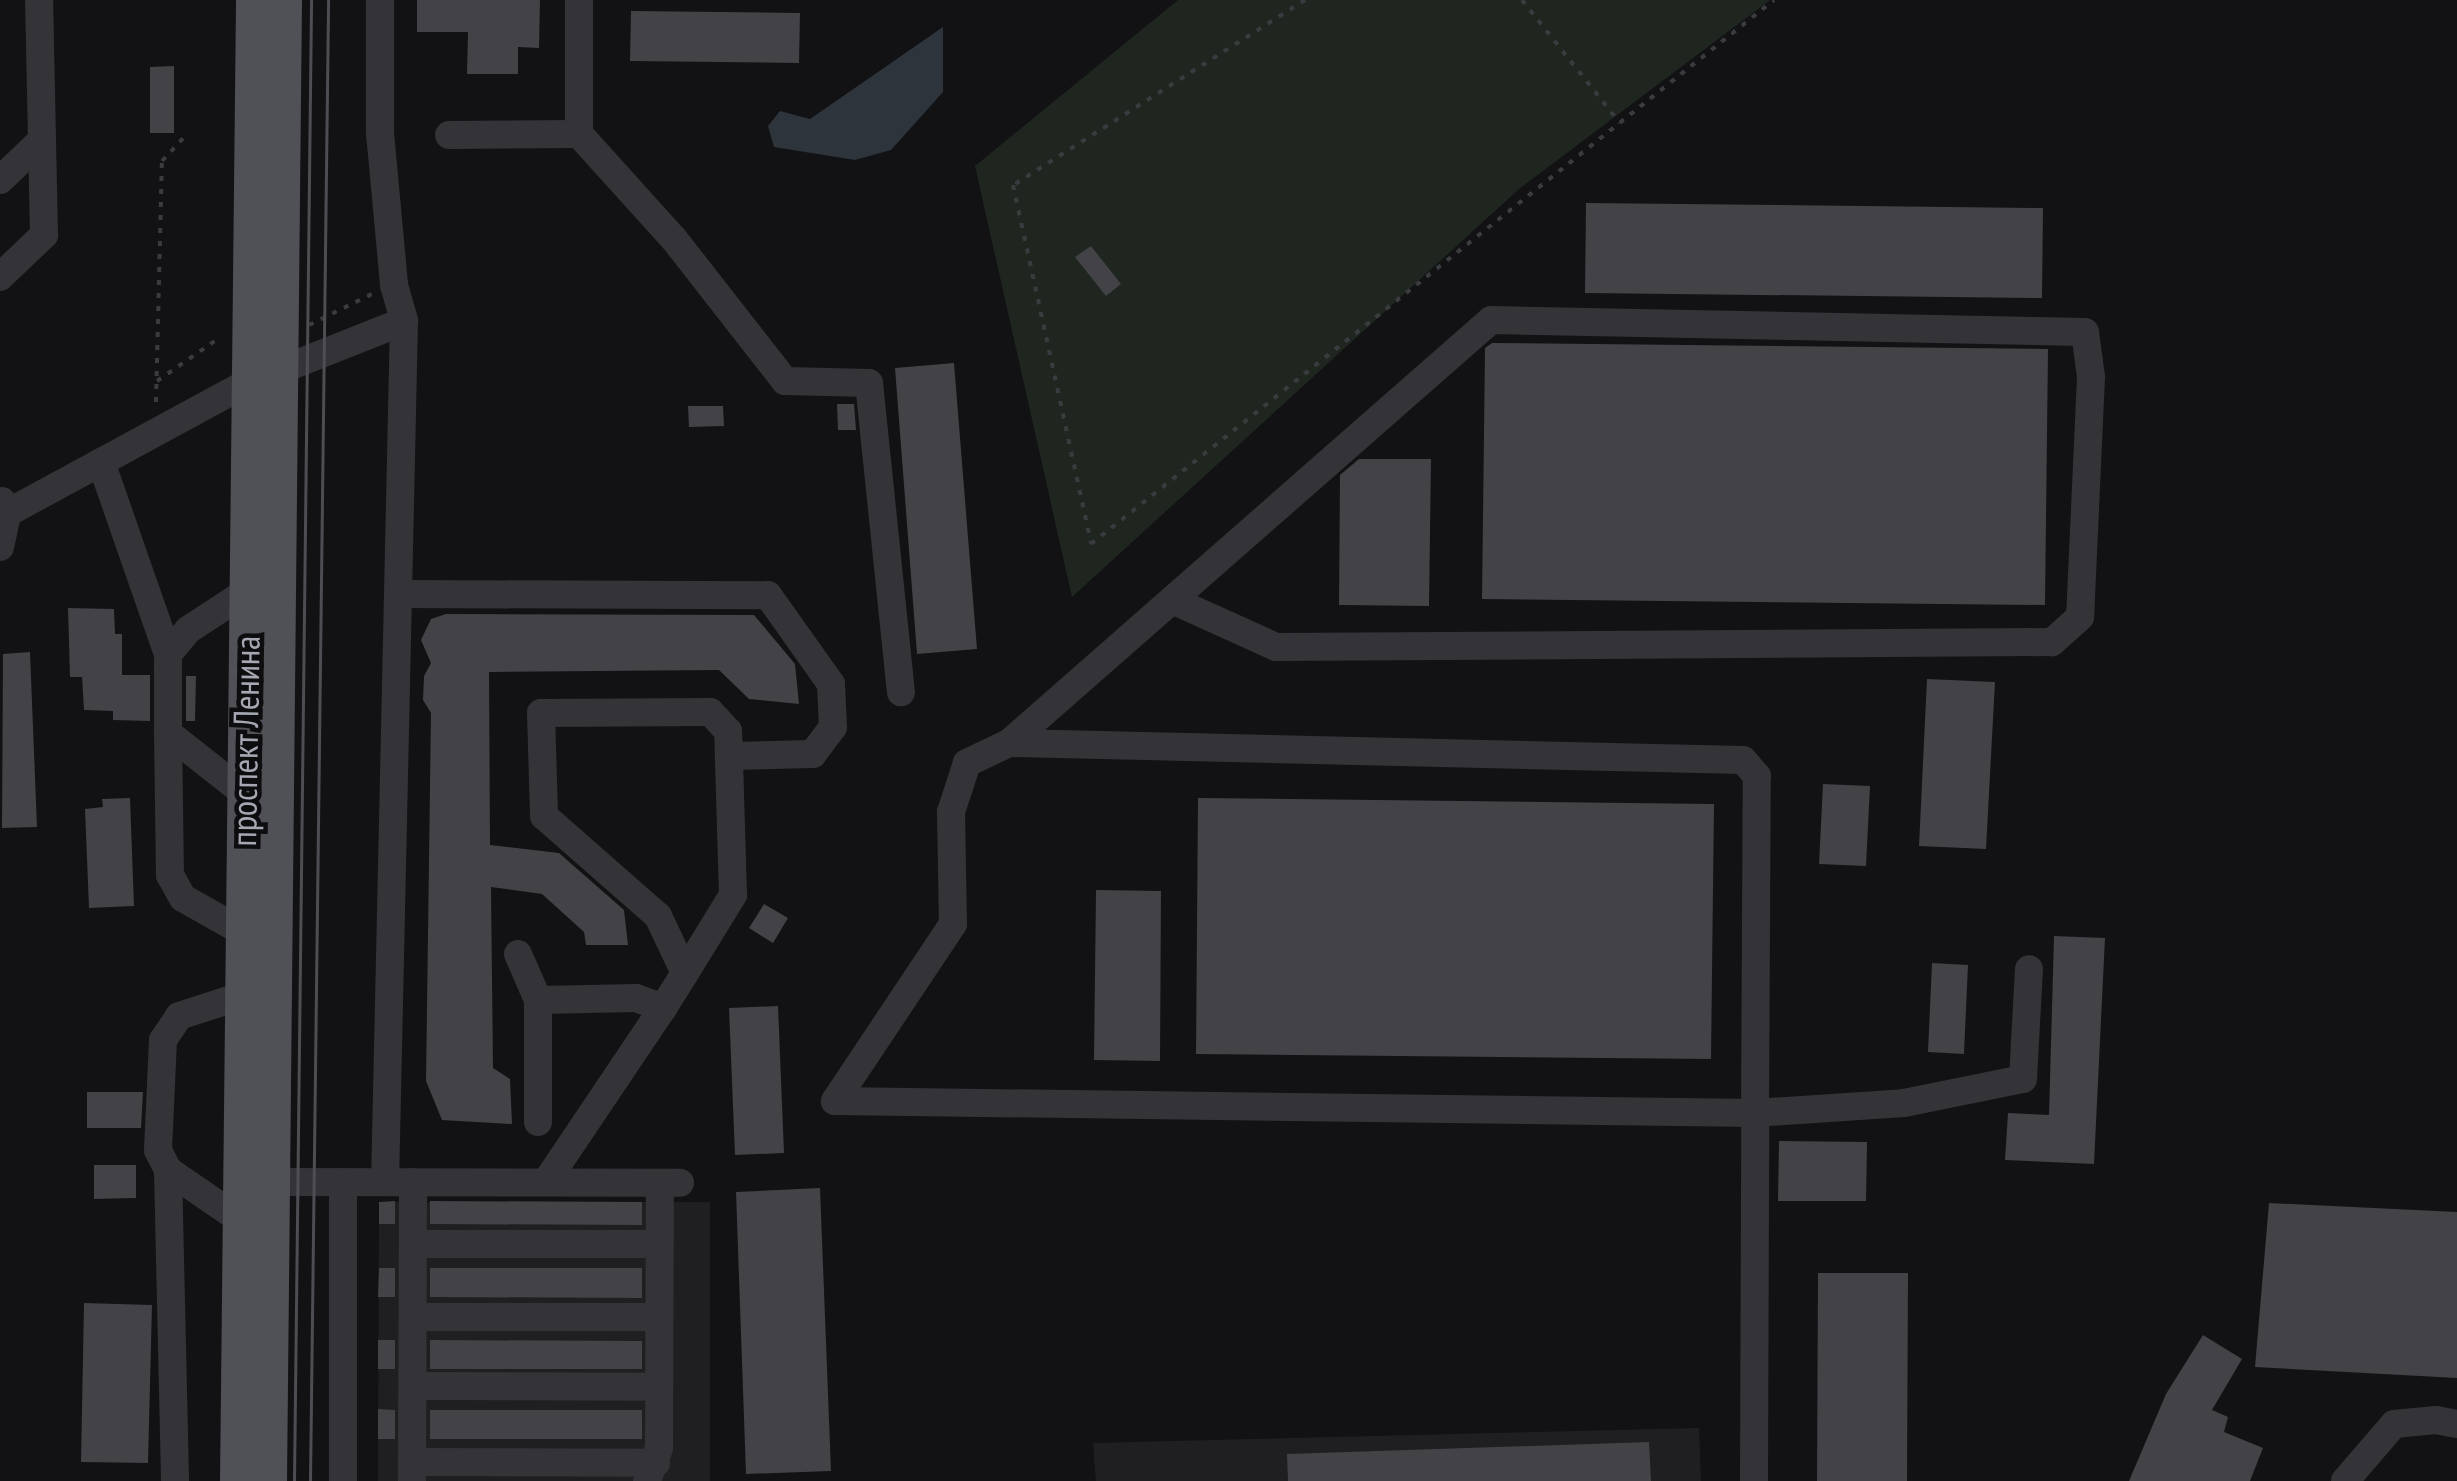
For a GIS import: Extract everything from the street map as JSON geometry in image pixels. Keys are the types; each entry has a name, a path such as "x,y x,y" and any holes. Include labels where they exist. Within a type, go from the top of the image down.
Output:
{"main road":[{"name":"проспект Ленина","path":"237,1481 240,1219 256,1181 265,376 253,0"},
{"name":"проспект Ленина","path":"269,1481 256,1181 241,996 246,592 265,376 284,0"}],"street":[{"path":"0,278 44,235 40,0"},
{"path":"256,1181 343,1182 399,1182 546,1182 670,1183 660,1244 659,1387 651,1472 412,1472 413,1244 399,1182 404,321 394,285 380,133 380,0"},
{"path":"579,0 580,134 674,239 785,381 869,383 901,692"},
{"path":"449,135 580,134"},
{"path":"0,180 42,140"},
{"path":"1172,600 1276,647 2052,642 2080,617 2091,376 2085,332 1492,320 1172,600 1009,743 967,763 951,812 953,924 834,1101 1755,1113 1904,1104 2023,1079 2030,969"},
{"path":"0,547 2,509 265,376 404,321"},
{"path":"101,462 168,654 170,875 183,898 243,932"},
{"path":"168,654 188,630 246,592"},
{"path":"402,594 768,595 831,684 833,727 813,754 729,756"},
{"path":"546,1182 663,1008 685,973 733,895 728,731 710,712 541,713 544,816 658,916 685,973"},
{"path":"168,733 244,793"},
{"path":"1009,743 1744,760 1756,776 1754,1481"},
{"path":"518,954 538,1000 538,1122"},
{"path":"175,1481 168,1170 158,1150 163,1040 179,1016 241,996"},
{"path":"538,1000 636,998 663,1008"},
{"path":"168,1170 240,1219"},
{"path":"343,1182 343,1481"},
{"path":"413,1244 660,1244"},
{"path":"413,1317 659,1317"},
{"path":"412,1386 659,1387"},
{"path":"2345,1481 2394,1424 2436,1420 2457,1424"}],"path":[{"path":"1305,0 1013,185 1091,544 1774,0"},
{"path":"1522,0 1620,123"},
{"path":"156,402 162,161 187,134"},
{"path":"306,327 381,290"},
{"path":"157,381 218,338"}],"shaded area":[{"path":"1178,0 1770,0 1519,189 1072,597 975,166"},
{"path":"943,27 943,92 891,150 855,160 774,147 768,126 780,111 810,119"},
{"path":"379,1202 710,1202 710,1481 378,1481"},
{"path":"1699,1428 1701,1481 1096,1481 1093,1443"}],"building":[{"path":"417,0 540,0 539,48 518,47 518,74 467,74 468,32 417,32"},
{"path":"631,11 800,13 799,63 630,61"},
{"path":"174,66 174,133 150,133 150,67"},
{"path":"1586,203 2043,208 2042,298 1585,293"},
{"path":"1091,246 1121,284 1106,296 1075,257"},
{"path":"1492,343 2048,349 2045,605 1482,599 1485,348"},
{"path":"954,363 977,649 917,654 895,368"},
{"path":"837,404 854,404 856,430 838,430"},
{"path":"688,406 723,406 724,426 689,427"},
{"path":"1359,459 1431,459 1429,606 1339,605 1340,475"},
{"path":"68,608 114,609 115,634 122,634 122,675 150,675 150,721 113,720 113,711 84,710 82,677 70,677"},
{"path":"446,614 754,615 795,664 799,704 749,699 719,670 489,672 490,845 559,853 624,910 628,945 586,945 584,932 542,894 491,887 493,1068 510,1079 512,1124 442,1120 426,1081 431,713 423,700 424,676 431,663 421,640 431,619"},
{"path":"30,652 37,827 2,828 3,654"},
{"path":"186,676 196,676 195,721 186,721"},
{"path":"1927,679 1995,682 1986,849 1919,846"},
{"path":"1823,784 1870,786 1866,866 1819,864"},
{"path":"130,798 134,906 89,908 85,809 103,807 102,799"},
{"path":"1198,798 1714,804 1711,1059 1196,1054"},
{"path":"1096,890 1161,891 1160,1061 1094,1060"},
{"path":"764,904 788,918 773,943 749,928"},
{"path":"2054,936 2105,938 2094,1164 2005,1160 2008,1113 2049,1115"},
{"path":"1932,963 1968,965 1964,1054 1928,1052"},
{"path":"778,1006 784,1153 735,1155 729,1008"},
{"path":"87,1092 143,1092 141,1128 87,1128"},
{"path":"1779,1141 1867,1142 1866,1201 1778,1201"},
{"path":"94,1165 136,1165 136,1198 94,1199"},
{"path":"820,1188 831,1471 746,1474 736,1192"},
{"path":"395,1201 395,1224 379,1224 379,1202"},
{"path":"430,1201 642,1202 642,1225 430,1224"},
{"path":"2269,1203 2457,1212 2457,1378 2255,1367"},
{"path":"379,1268 395,1268 395,1297 378,1297"},
{"path":"430,1268 642,1268 642,1298 430,1297"},
{"path":"1818,1273 1908,1273 1907,1481 1817,1481"},
{"path":"84,1303 152,1305 148,1463 81,1462"},
{"path":"2203,1335 2242,1359 2212,1410 2228,1417 2224,1432 2263,1448 2250,1481 2129,1481 2166,1394"},
{"path":"378,1340 395,1340 395,1369 378,1369"},
{"path":"430,1340 642,1341 642,1369 430,1369"},
{"path":"378,1409 395,1410 395,1439 378,1439"},
{"path":"430,1410 642,1410 642,1439 430,1439"},
{"path":"1649,1442 1651,1481 1288,1481 1287,1454"}],"tram line":[{"path":"294,1481 311,0"},
{"path":"310,1481 328,0"}]}
